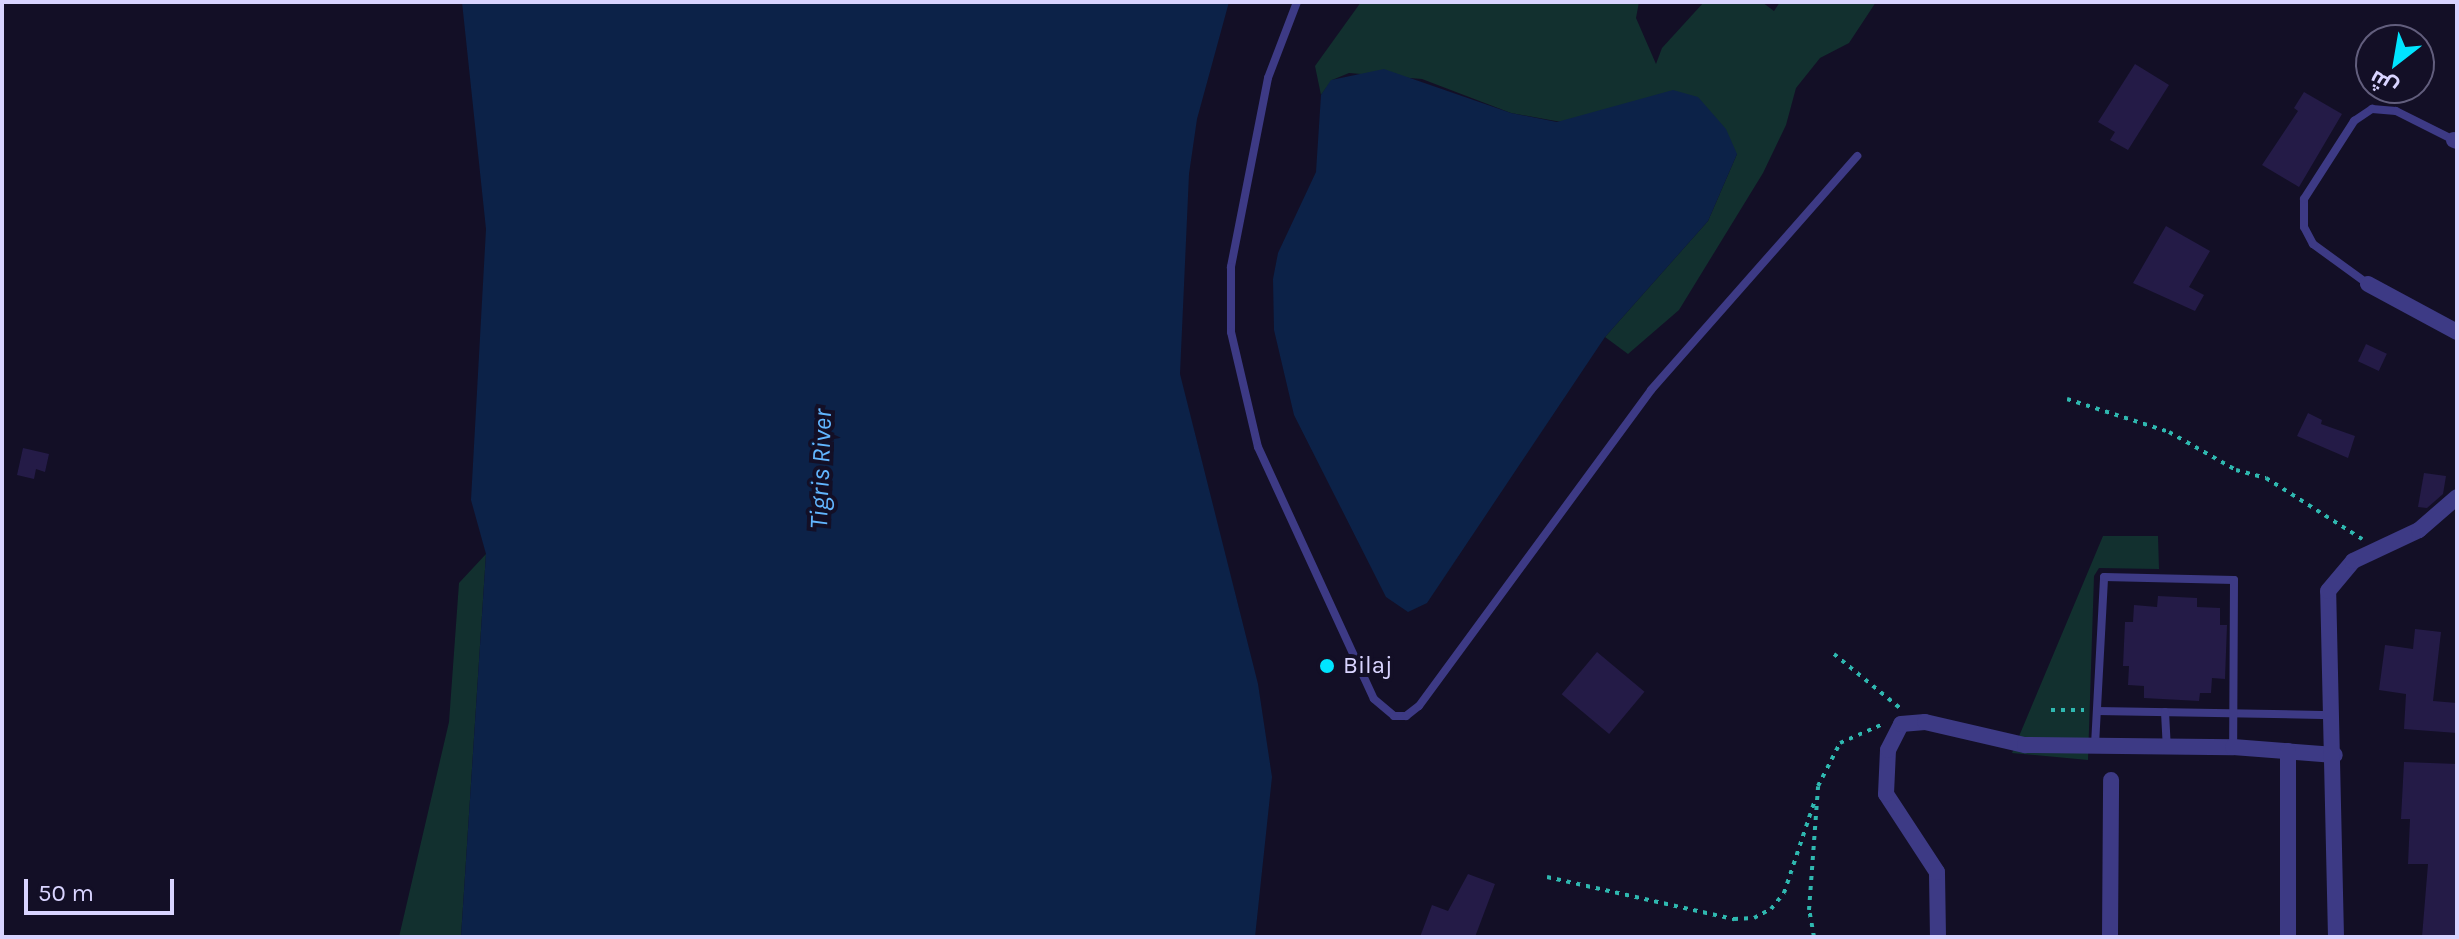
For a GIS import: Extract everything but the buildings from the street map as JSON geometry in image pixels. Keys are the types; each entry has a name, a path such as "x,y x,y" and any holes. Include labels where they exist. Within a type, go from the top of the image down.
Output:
{"street":[{"path":"2368,284 2457,332"},
{"path":"2336,937 2335,715 2325,615 2328,591 2353,561 2419,530 2457,497"},
{"path":"1938,937 1939,882 1933,861 1886,794 1888,750 1901,724 1937,725 2006,743 2233,747 2335,755"},
{"path":"2288,751 2288,937"},
{"path":"2110,937 2111,780"}],"lane":[{"path":"1297,2 1268,78 1231,267 1231,332 1258,447 1374,699 1394,716 1406,716 1419,706 1651,390 1857,156"},
{"path":"2368,284 2313,244 2304,227 2304,199 2354,121 2372,109 2396,111 2456,140"},
{"path":"2095,745 2104,577 2234,580 2233,747"},
{"path":"2097,711 2335,715"},
{"path":"2165,712 2167,746"}],"path":[{"path":"2067,399 2169,432 2236,470 2286,487 2381,550"},
{"path":"1834,654 1899,707 1937,725"},
{"path":"2051,710 2097,711"},
{"path":"1547,877 1734,919 1754,918 1771,909 1784,893 1824,769 1840,743 1868,728 1901,724"},
{"path":"1814,803 1809,910 1814,937"}],"green space":[{"path":"1361,2 1639,2 1636,18 1656,64 1662,48 1704,2 1762,2 1774,11 1780,2 1876,2 1849,43 1820,58 1796,88 1786,125 1763,173 1679,310 1628,354 1605,337 1708,221 1737,154 1511,113 1422,79 1349,73 1332,80 1321,95 1315,66"},
{"path":"2103,536 2158,536 2159,569 2099,568 2094,576 2088,760 2012,753"},
{"path":"486,554 461,937 399,937 449,722 459,583"}],"water":[{"name":"Tigris River","path":"462,2 1229,2 1197,119 1189,174 1180,374 1258,684 1272,777 1255,937 461,937 486,554 471,500 486,229"},
{"path":"1384,69 1511,113 1557,122 1673,90 1698,97 1726,129 1737,154 1708,221 1605,337 1427,603 1408,612 1386,597 1294,415 1274,330 1273,279 1278,253 1316,172 1321,95 1331,80"}],"place":[{"name":"Bilaj","path":"1327,666"}]}
